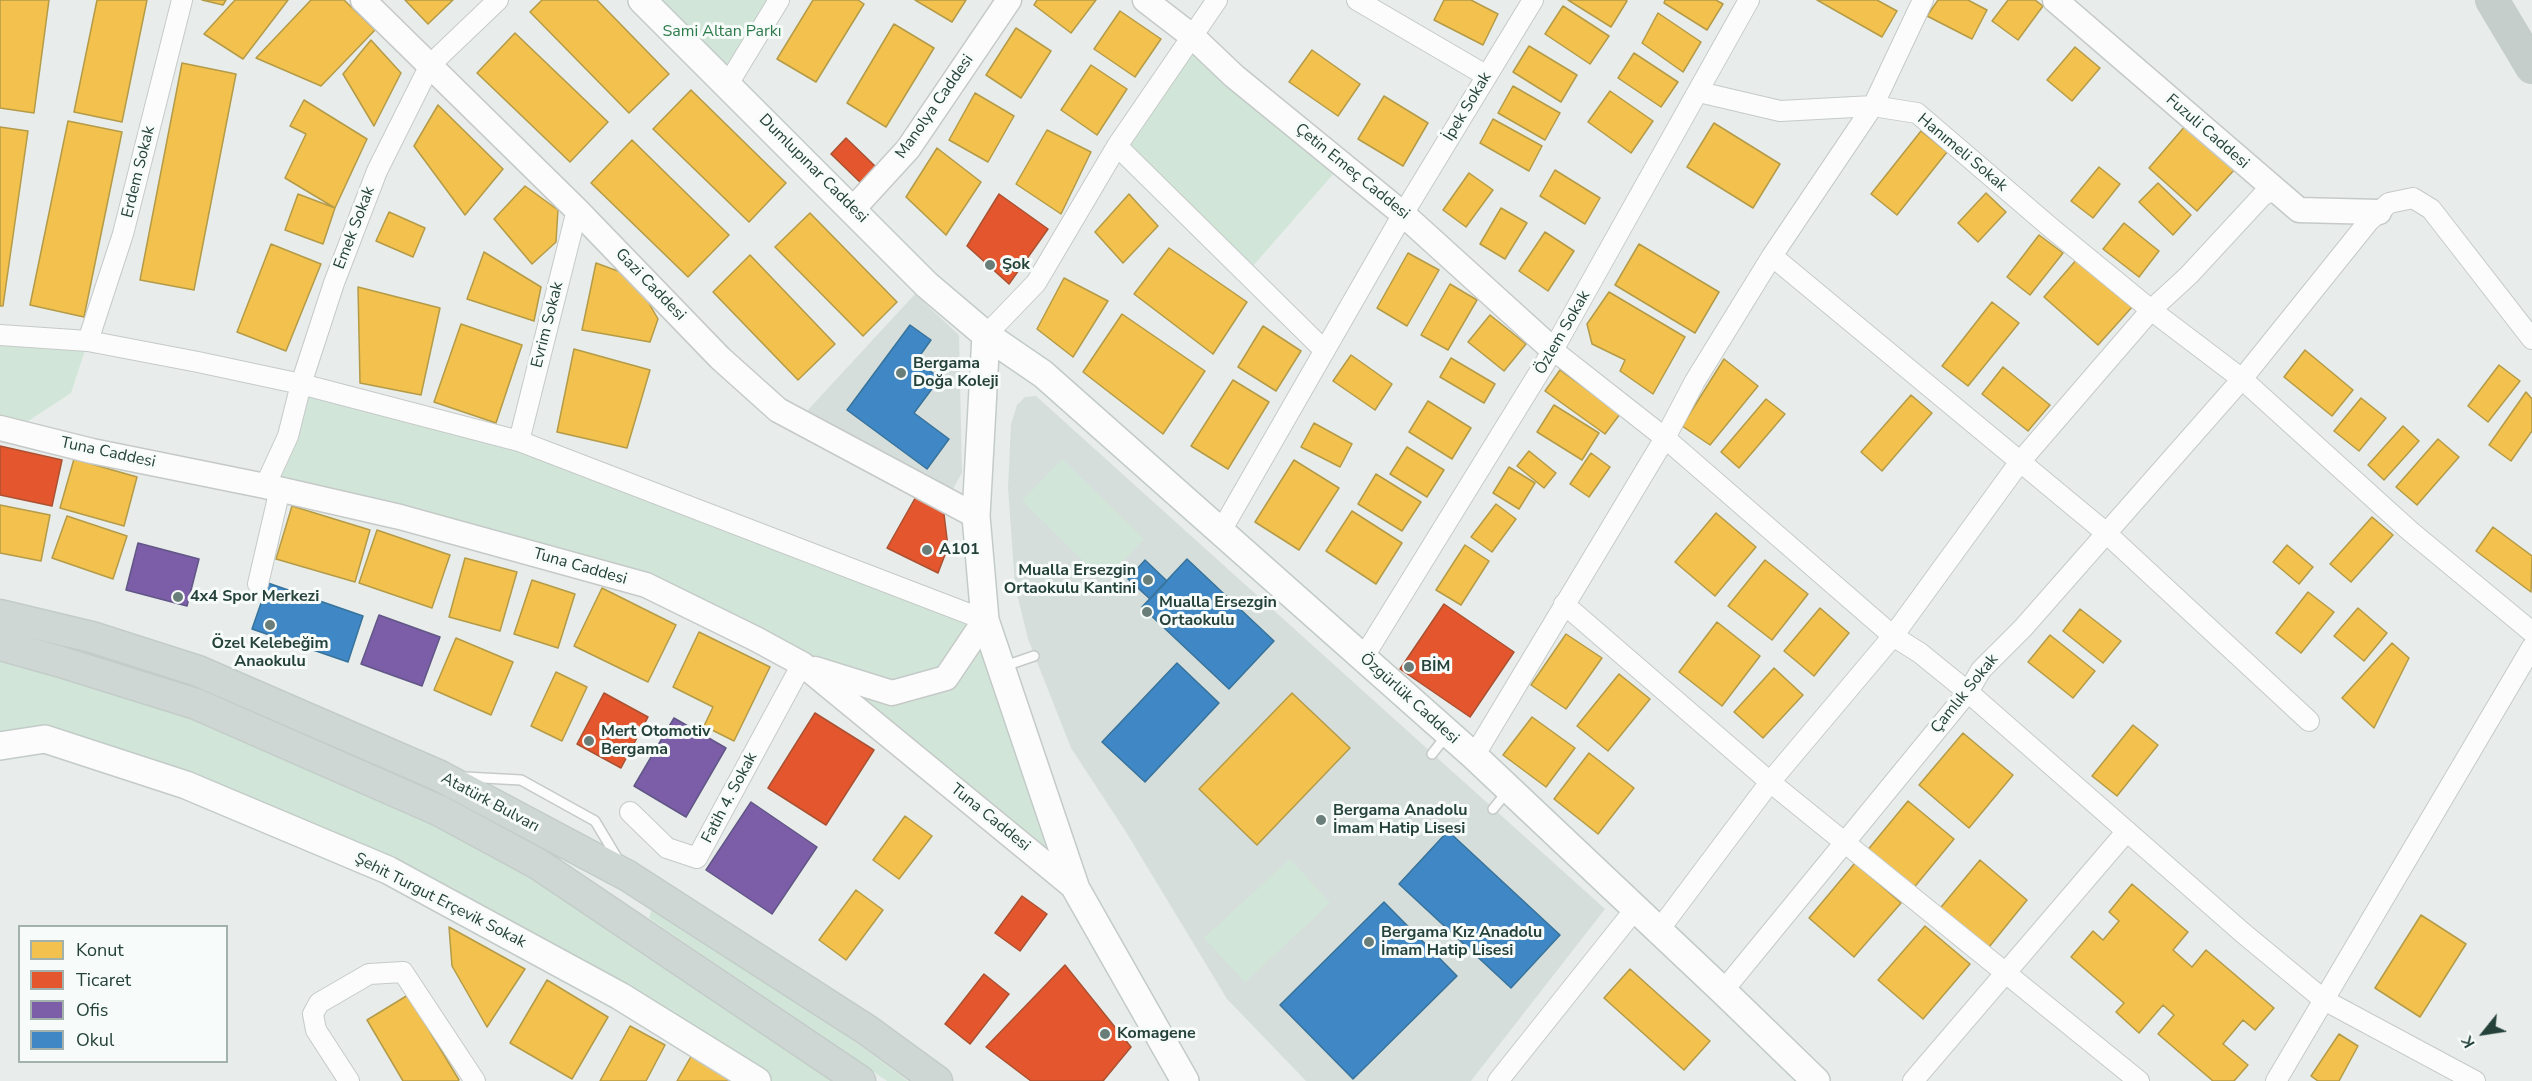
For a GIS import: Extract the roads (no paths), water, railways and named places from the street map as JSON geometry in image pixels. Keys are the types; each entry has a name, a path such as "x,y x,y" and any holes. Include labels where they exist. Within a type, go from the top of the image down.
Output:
{"highway":[{"path":"2492,0 2532,67"}],"main road":[{"name":"Dumlupınar Caddesi","path":"642,0 927,285 986,335"},
{"name":"Tuna Caddesi","path":"986,335 976,516 985,620 1076,889 1185,1081"},
{"name":"Özgürlük Caddesi","path":"986,335 1043,374 1363,658 1440,744 1474,756 1501,799 1636,908 1816,1081"},
{"name":"Atatürk Bulvarı","path":"0,615 92,637 198,671 440,776 627,876 867,1030 936,1081"},
{"name":"Atatürk Bulvarı","path":"0,645 196,704 440,812 538,864 860,1081"},
{"name":"Şehit Turgut Erçevik Sokak","path":"0,746 45,739 186,785 388,870 620,996 758,1081"}],"street":[{"name":"Erdem Sokak","path":"88,341 123,234 182,0"},
{"name":"Gazi Caddesi","path":"363,0 577,210 720,358 778,410 976,516"},
{"name":"Emek Sokak","path":"258,584 272,488 301,384 334,283 377,171 430,64 498,0"},
{"path":"728,84 779,0"},
{"name":"Manolya Caddesi","path":"853,209 908,149 1009,0"},
{"name":"Çetin Emeç Caddesi","path":"1145,0 1403,214 1553,350"},
{"path":"986,335 1036,283 1117,146 1217,0"},
{"path":"1357,0 1487,76"},
{"name":"İpek Sokak","path":"1221,531 1403,214 1533,0"},
{"name":"Özlem Sokak","path":"1363,658 1553,350 1749,0"},
{"path":"1474,756 1665,438 1695,381 1772,256 1873,106 1923,0"},
{"name":"Fuzuli Caddesi","path":"2055,0 2299,210 2379,212"},
{"name":"Hanımeli Sokak","path":"1699,92 1780,111 1873,106 1917,113 2151,309 2242,379 2410,531 2532,632"},
{"path":"1117,146 1324,351"},
{"path":"1659,930 1770,782 1893,636 2019,463 2151,309 2189,275 2263,195 2275,190"},
{"path":"2379,212 2389,203 2413,198 2431,209 2532,339"},
{"name":"Evrim Sokak","path":"519,441 577,210"},
{"name":"Çamlık Sokak","path":"1723,990 1968,692 1981,670 2023,628 2105,532 2242,379 2369,221 2379,212"},
{"path":"1772,256 2105,532 2309,721"},
{"path":"0,335 88,341 301,384 519,441 985,620 946,678 892,693 802,664"},
{"path":"1553,350 1665,438 1893,636 1920,653 1968,692 2243,933 2324,1000 2475,1081"},
{"name":"Tuna Caddesi","path":"0,428 92,452 272,488 400,517 646,585 802,664 1076,889"},
{"path":"1564,604 1770,782 2139,1081"},
{"path":"2276,1081 2532,647"},
{"name":"Fatih 4. Sokak","path":"630,812 667,848 697,858 802,664"},
{"path":"1913,1081 2127,831"},
{"path":"1498,1081 1636,908"},
{"path":"349,1081 316,1030 313,1014 319,1003 369,974 403,972 475,1081"}],"lane":[{"path":"1001,667 1034,656"}],"place":[{"name":"Şok","path":"990,265"},
{"name":"Bergama Doğa Koleji","path":"901,373"},
{"name":"A101","path":"927,550"},
{"name":"Mualla Ersezgin Ortaokulu Kantini","path":"1148,580"},
{"name":"4x4 Spor Merkezi","path":"178,597"},
{"name":"Mualla Ersezgin Ortaokulu","path":"1147,612"},
{"name":"Özel Kelebeğim Anaokulu","path":"270,625"},
{"name":"BİM","path":"1409,667"},
{"name":"Mert Otomotiv Bergama","path":"589,741"},
{"name":"Bergama Anadolu İmam Hatip Lisesi","path":"1321,820"},
{"name":"Bergama Kız Anadolu İmam Hatip Lisesi","path":"1369,942"},
{"name":"Komagene","path":"1105,1034"}],"park label":[{"name":"Sami Altan Parkı","path":"722,32"}]}
